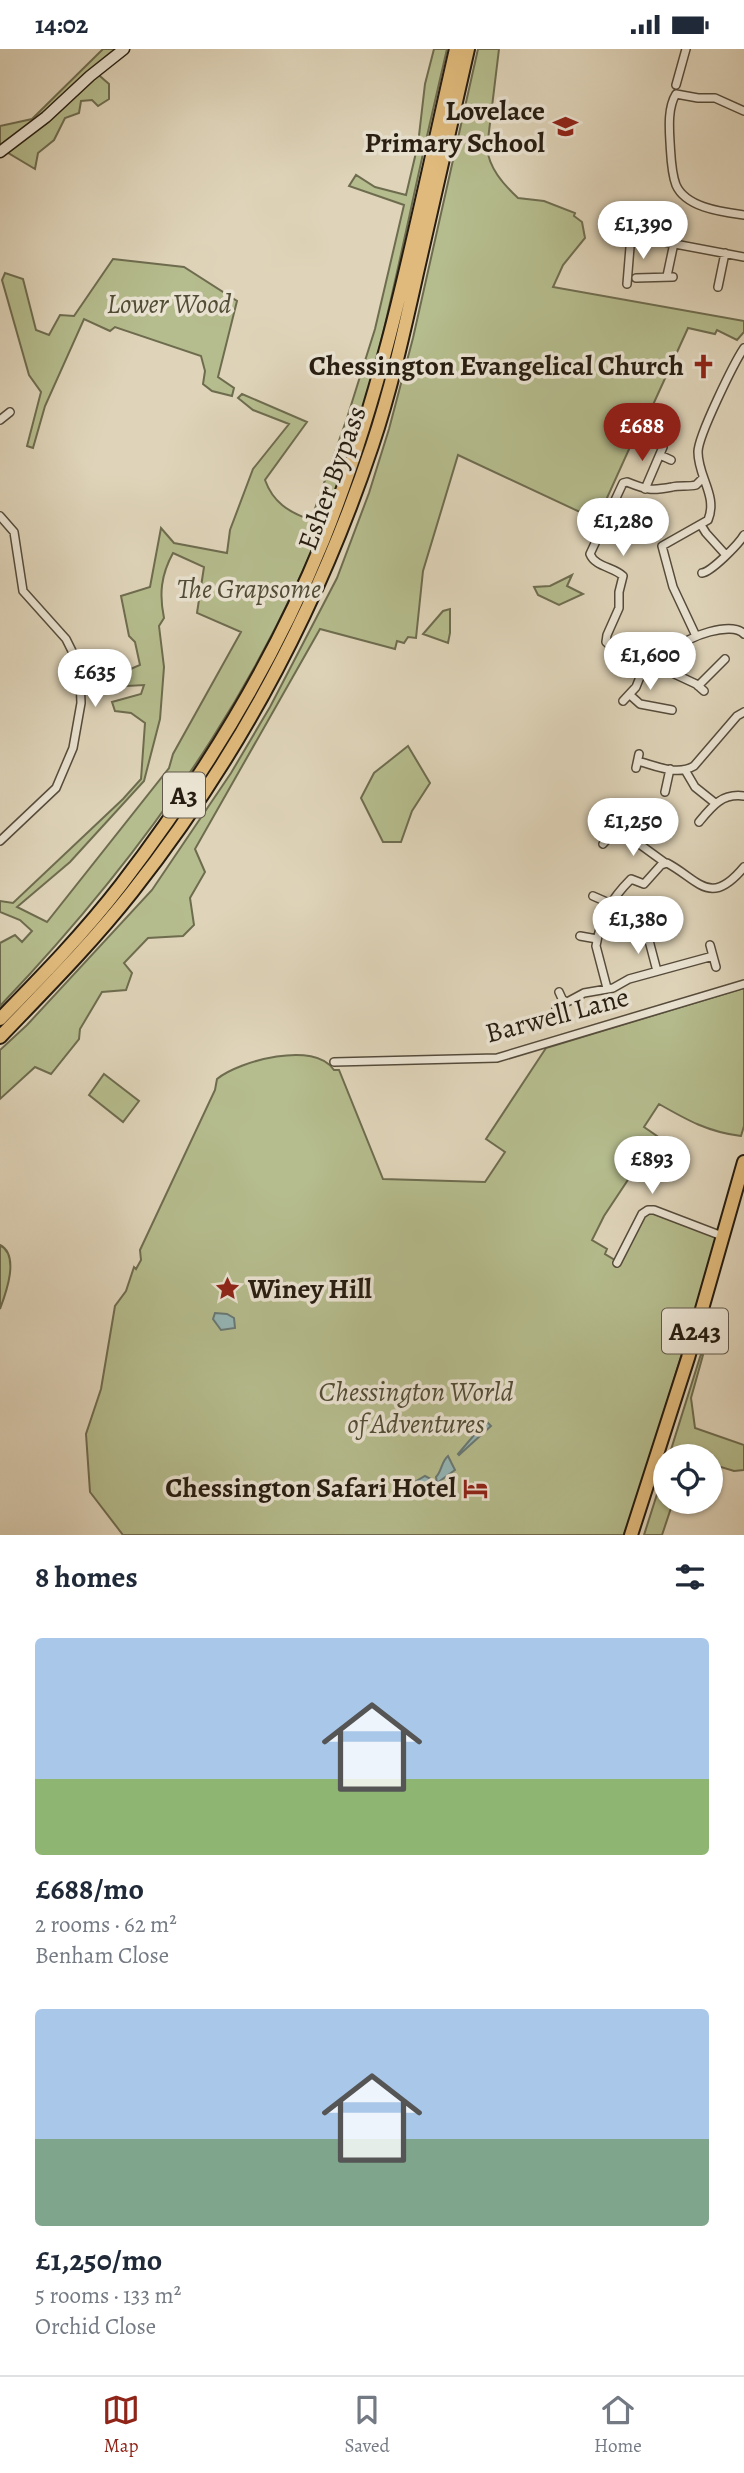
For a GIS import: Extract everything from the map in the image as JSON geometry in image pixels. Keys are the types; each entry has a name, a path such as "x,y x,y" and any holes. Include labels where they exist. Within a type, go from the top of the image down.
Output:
{"highway":[{"name":"Esher Bypass","path":"0,1019 59,958 121,885 218,747 261,671 307,577 324,540 378,378 456,49"},
{"name":"Esher Bypass","path":"0,1037 65,969 132,892 220,769 276,672 317,588 373,445 408,312 468,49"},
{"name":"A243","path":"631,1535 688,1358 744,1162"}],"street":[{"path":"0,152 46,117 124,49"},
{"path":"686,49 672,107 670,133 676,185 699,205 744,215"},
{"path":"676,89 698,98 715,98 744,110"},
{"path":"606,230 744,257"},
{"path":"627,284 625,273 631,235"},
{"path":"636,278 670,277 674,243"},
{"path":"718,287 725,253"},
{"path":"696,636 673,587 661,551 664,543 708,520 712,503 702,479 698,459 699,443 744,348"},
{"path":"645,489 662,451 671,460"},
{"path":"702,479 699,484 691,487 659,491 623,483 590,554 594,561 623,576 619,608 606,642 613,648 701,688 724,659"},
{"path":"0,516 14,532 23,590 66,639 75,657 80,678 81,703 73,748 55,788 26,819 0,841"},
{"path":"701,526 725,554"},
{"path":"702,573 709,572 725,554 738,546 744,535"},
{"path":"666,670 676,649 696,636 716,630 734,629 742,630 744,634"},
{"path":"646,662 636,687 626,698 640,704 667,707"},
{"path":"638,761 670,769 685,770 694,766 729,725 744,712"},
{"path":"665,792 670,769"},
{"path":"685,770 695,787 715,803"},
{"path":"699,822 715,803 733,795 744,796"},
{"path":"603,844 613,832 620,830 664,862 671,864 693,883 709,888 730,882 744,867"},
{"path":"607,988 596,946 609,903 631,879 644,884 664,862"},
{"path":"593,895 609,903"},
{"path":"650,935 657,971"},
{"path":"580,936 597,939"},
{"path":"710,945 716,967"},
{"path":"556,1008 584,993 618,986 629,979 713,956"},
{"name":"Barwell Lane","path":"334,1062 497,1058 744,984"},
{"path":"559,992 564,1003"},
{"path":"617,1263 642,1214 648,1210 722,1236"}],"green space":[{"path":"103,49 118,49 93,70 109,84 109,99 98,106 92,100 81,101 79,113 65,118 54,140 38,153 35,169 0,148 0,126 32,119"},
{"name":"The Grapsome","path":"434,49 447,49 385,326 364,406 327,514 293,593 254,668 211,740 164,809 113,877 0,1006 0,943 15,935 22,942 32,931 20,920 0,912 0,901 13,903 141,779 145,723 131,713 115,711 112,702 141,694 144,685 127,686 126,671 140,665 135,642 129,636 121,596 150,587 161,528 174,543 227,553 230,530 253,469 289,424 253,410 238,398 242,394 307,422 265,480 282,505 311,520 375,329 404,205 349,186 356,175 375,187 406,195 418,144 425,84","holes":["173,553 204,567 197,613 241,632 173,754 169,768 47,922 17,907 70,862 144,781 160,719 164,667 159,626 164,618 162,585 169,561"]},
{"path":"478,49 499,49 487,148 494,169 518,198 544,201 575,213 574,216 582,222 585,238 563,265 553,287 744,321 744,332 737,340 717,330 715,334 688,328 652,407 649,405 597,520 458,455 423,571 416,638 408,637 404,643 397,641 395,649 320,629 195,849 205,872 190,898 194,925 183,936 148,938 124,963 132,973 126,990 102,992 80,1029 79,1039 51,1074 35,1067 0,1099 0,1050 27,1025 152,890 231,773 270,707 337,578 369,493 389,429 413,338"},
{"name":"Lower Wood","path":"113,259 184,267 237,301 218,377 234,388 232,396 212,391 203,384 205,371 201,356 115,327 110,331 84,319 45,406 33,448 27,446 41,392 29,375 2,280 5,273 23,279 36,330 49,335 60,315 74,316"},
{"path":"572,575 567,586 583,594 559,605 538,595 534,587 550,586"},
{"path":"450,609 448,643 423,634 443,611"},
{"path":"408,746 430,783 412,811 401,842 383,842 361,798 374,773"},
{"name":"Chessington World of Adventures","path":"744,988 744,1126 741,1136 708,1128 659,1104 644,1127 657,1136 604,1216 592,1240 607,1249 605,1254 620,1263 646,1214 653,1213 718,1237 626,1535 123,1535 90,1492 86,1434 101,1389 115,1306 126,1291 134,1267 136,1269 141,1260 140,1250 215,1090 217,1079 259,1060 294,1055 311,1056 324,1061 334,1070 339,1070 383,1179 485,1182 505,1152 486,1139 546,1048"},
{"path":"104,1074 139,1101 123,1122 89,1095"},
{"path":"0,1245 9,1257 10,1275 0,1309"},
{"path":"701,1354 703,1355 691,1398 695,1428 744,1445 744,1470 734,1471 723,1468 723,1444 673,1444"},
{"path":"653,1507 653,1514 669,1514 662,1535 644,1535"}],"water":[{"path":"215,1313 234,1318 235,1328 221,1330 213,1319"},
{"path":"486,1421 491,1426 459,1455 458,1454"},
{"path":"448,1456 455,1470 437,1483 436,1477"},
{"path":"425,1476 431,1479 430,1485 418,1495 407,1497 405,1493 408,1486"}],"place":[{"name":"Lovelace Primary School","path":"565,127"},
{"name":"Chessington Evangelical Church","path":"704,366"},
{"name":"Winey Hill","path":"228,1289"},
{"name":"Chessington Safari Hotel","path":"476,1488"}]}
